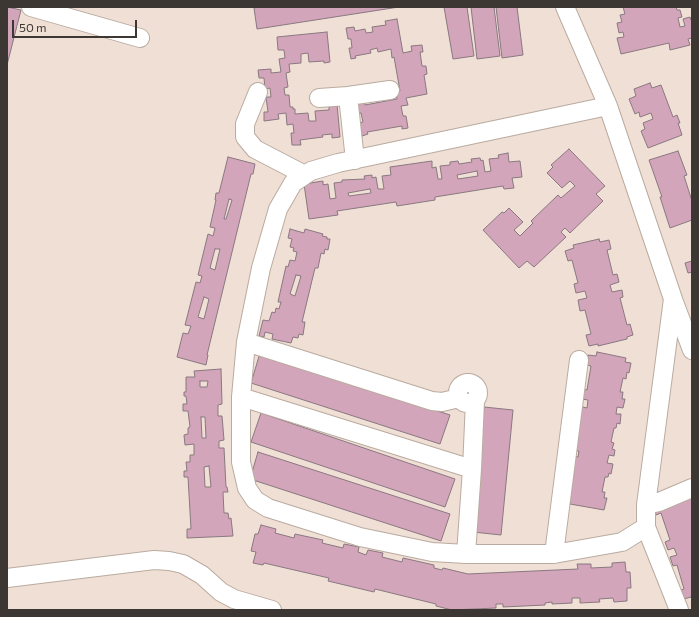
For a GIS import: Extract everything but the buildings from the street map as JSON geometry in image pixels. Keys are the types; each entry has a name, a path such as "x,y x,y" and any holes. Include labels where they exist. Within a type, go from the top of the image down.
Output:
{"street":[{"path":"31,7 140,38"},
{"path":"565,7 608,106 673,299 692,350"},
{"path":"319,98 348,96 390,90"},
{"path":"258,92 245,124 245,137 255,149 305,175"},
{"path":"348,96 356,160"},
{"path":"608,106 310,171 293,183 278,209 261,268 246,342 241,397 241,462 247,488 255,500 268,508 360,537 432,552 466,554 554,554 622,542 646,527"},
{"path":"673,299 646,527 679,610"},
{"path":"246,342 432,401 442,402 467,400 472,469 466,554"},
{"path":"554,554 579,360"},
{"path":"241,397 472,469"},
{"path":"648,505 692,488"},
{"path":"648,505 680,602 684,605 692,604"},
{"path":"7,578 154,560 169,561 183,564 202,575 221,592 234,599 272,610"}]}
